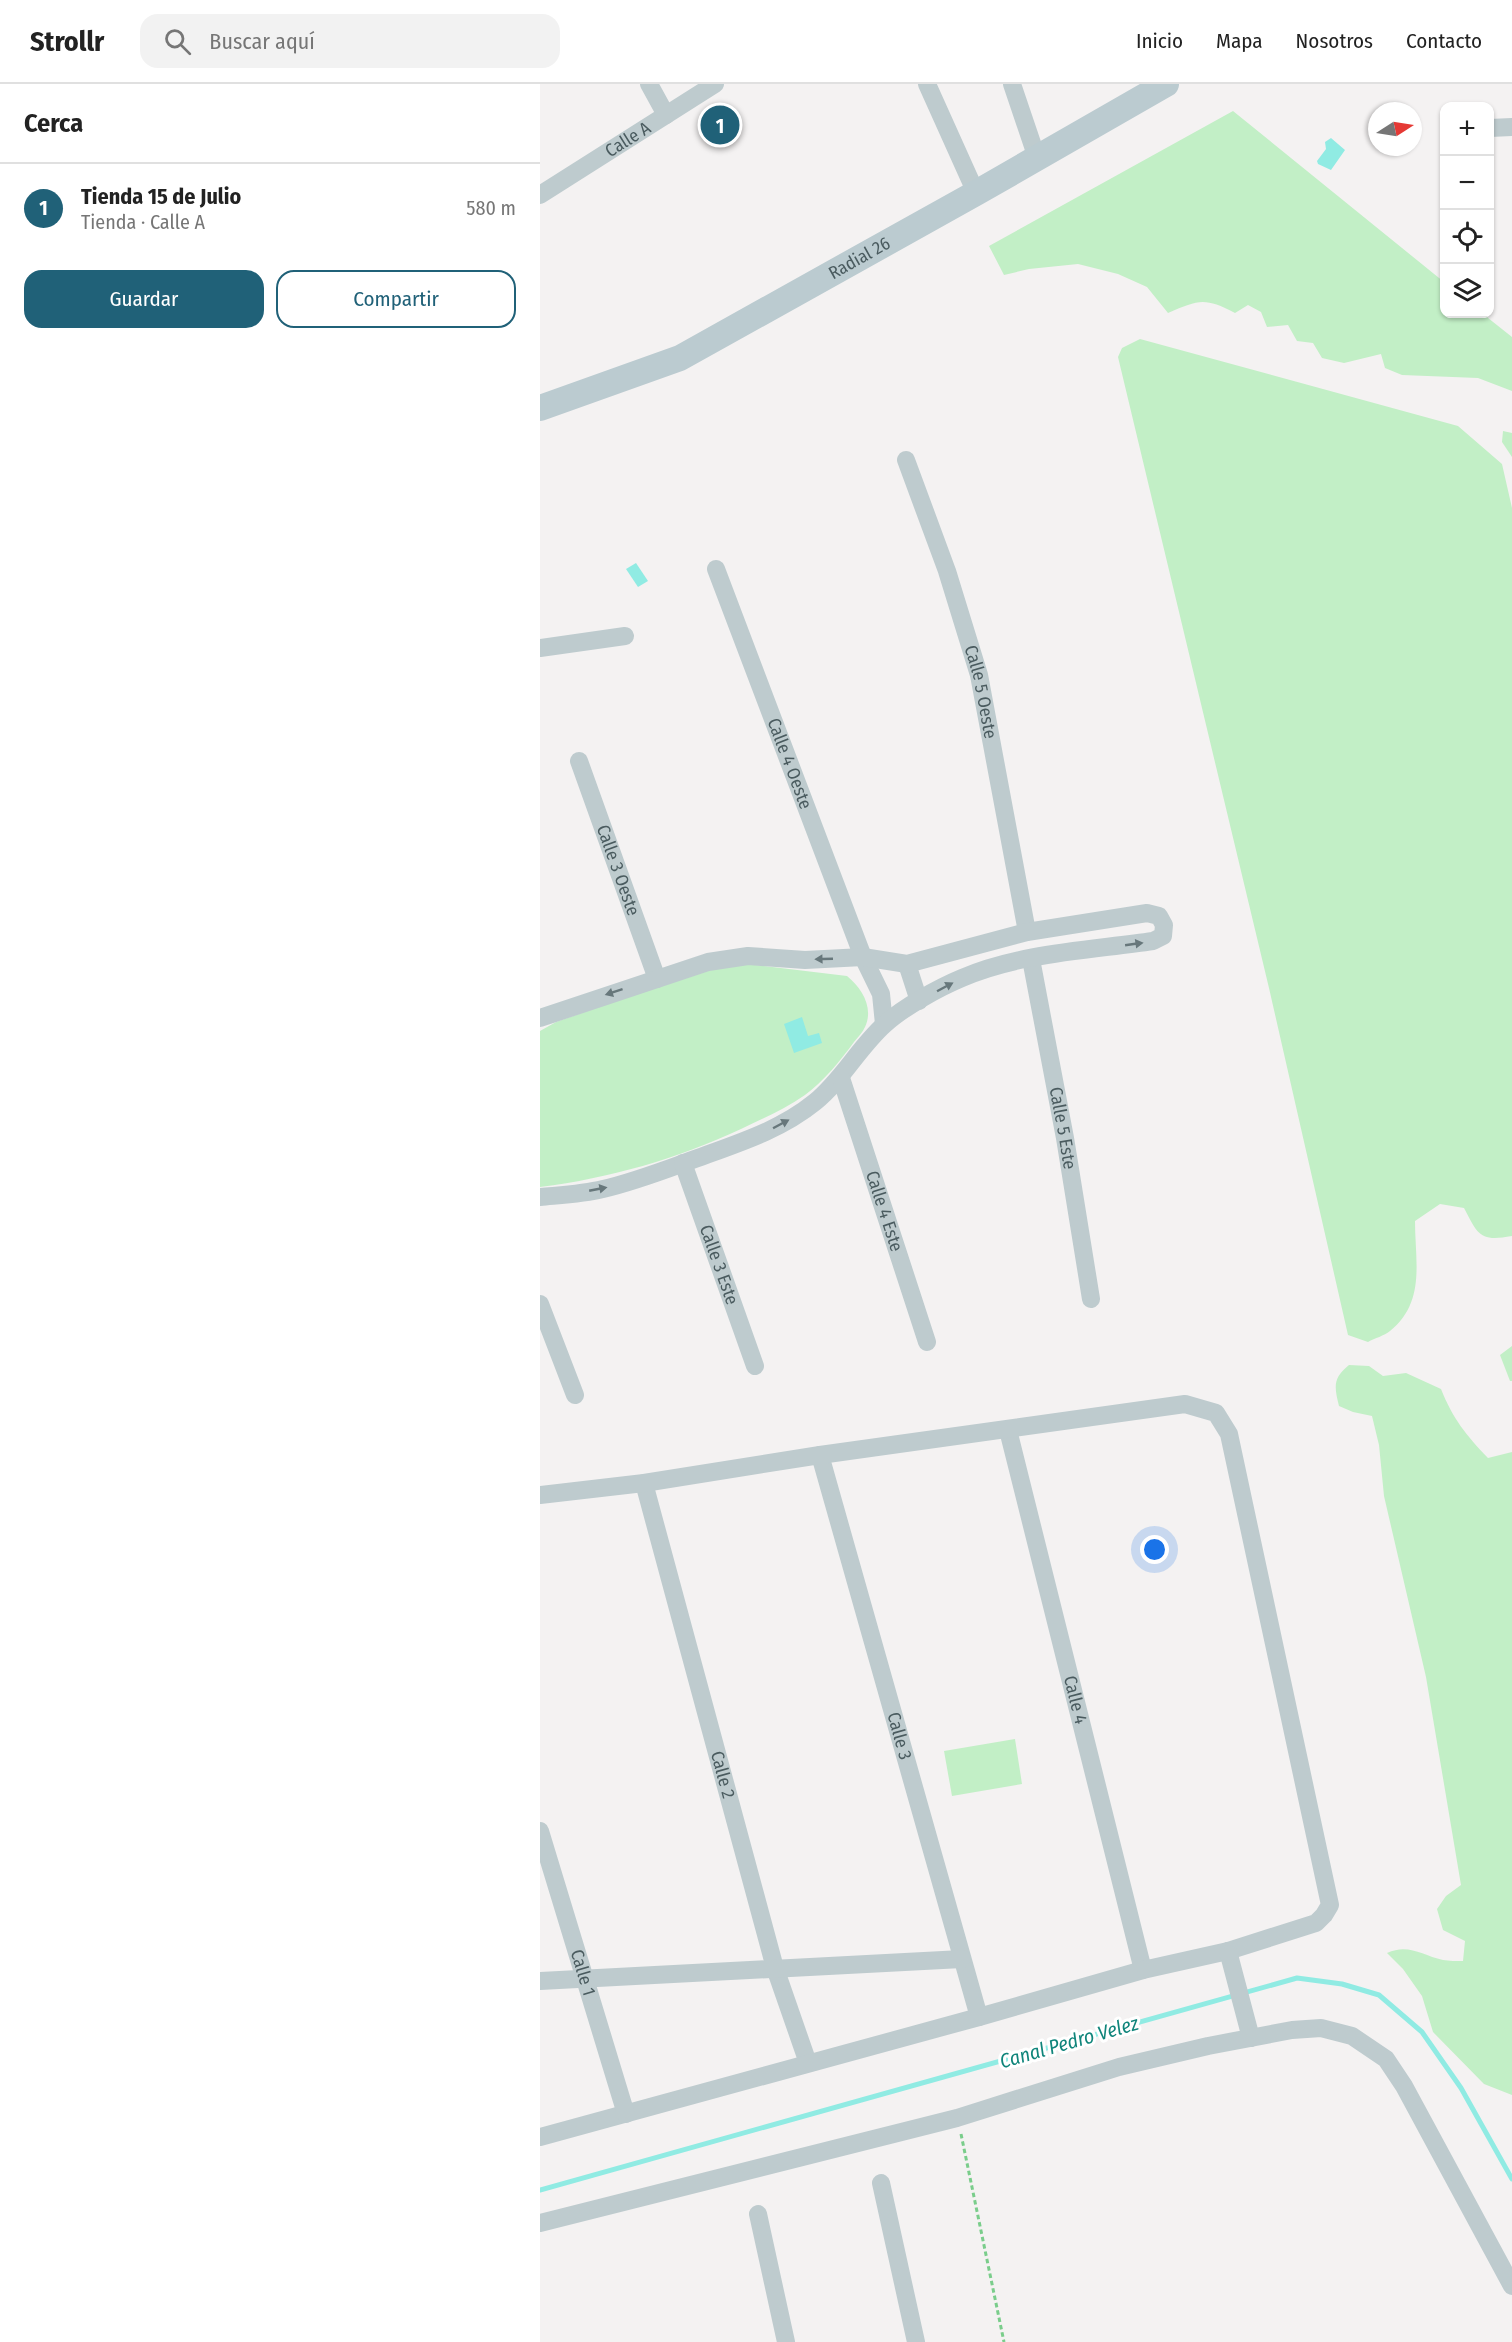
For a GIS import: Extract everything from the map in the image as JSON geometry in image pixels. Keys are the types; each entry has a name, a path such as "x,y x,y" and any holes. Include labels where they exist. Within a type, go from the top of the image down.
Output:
{"main road":[{"name":"Radial 26","path":"540,408 680,358 1166,84"}],"street":[{"path":"649,84 666,115"},
{"name":"Calle A","path":"540,195 715,84"},
{"path":"927,84 976,193"},
{"path":"1012,84 1037,158"},
{"path":"1494,128 1512,127"},
{"name":"Calle 5 Oeste","path":"906,460 947,571 979,675 1027,932"},
{"name":"Calle 4 Oeste","path":"716,569 863,957 881,994 884,1024"},
{"path":"540,648 625,636"},
{"name":"Calle 3 Oeste","path":"579,761 657,979"},
{"path":"540,1018 708,962 748,956 805,960 863,957 907,964 1027,932 1147,912 1159,916 1164,925 1162,936 1153,941 1031,959 992,967 962,978 919,1001 884,1024 841,1078 815,1102 762,1134 603,1189 540,1197"},
{"name":"Calle 5 Este","path":"1031,959 1065,1138 1091,1299"},
{"path":"907,964 919,1001"},
{"name":"Calle 4 Este","path":"841,1078 927,1342"},
{"name":"Calle 3 Este","path":"683,1163 754,1366"},
{"path":"540,1304 575,1395"},
{"path":"540,1496 644,1483 820,1455 1185,1404 1216,1413 1229,1434 1330,1905 1316,1923 1228,1951 1143,1970 540,2137"},
{"name":"Calle 4","path":"1008,1430 1143,1970"},
{"name":"Calle 3","path":"820,1455 979,2017"},
{"name":"Calle 2","path":"644,1483 776,1968 808,2063"},
{"name":"Calle 1","path":"540,1831 583,1979 626,2114"},
{"path":"1228,1951 1249,2029"},
{"path":"540,1981 962,1959"},
{"path":"540,2223 957,2118 1119,2067 1208,2046 1249,2029 1321,2028 1352,2036 1386,2060 1404,2086 1512,2286"},
{"path":"881,2183 916,2342"},
{"path":"758,2214 786,2342"}],"path":[{"path":"957,2118 1004,2342"}],"green space":[{"path":"1233,111 1440,279 1440,318 1488,318 1512,337 1512,391 1478,378 1402,375 1385,368 1381,354 1344,363 1322,358 1313,343 1297,341 1288,325 1267,327 1261,312 1248,305 1235,313 1216,304 1201,302 1168,313 1147,287 1118,274 1078,264 1029,269 1004,275 989,246"},
{"path":"1140,339 1458,426 1502,464 1512,508 1512,1236 1486,1237 1473,1225 1464,1208 1440,1204 1415,1221 1417,1266 1414,1294 1409,1307 1390,1331 1368,1342 1348,1335 1269,988 1118,357 1122,348"},
{"path":"1503,431 1512,433 1512,457 1502,442"},
{"path":"748,964 847,976 862,992 868,1013 865,1027 825,1077 805,1095 781,1109 717,1140 618,1173 540,1187 540,1031 556,1022 705,970"},
{"path":"1512,1346 1512,1381 1510,1381 1500,1355"},
{"path":"1349,1365 1369,1366 1383,1376 1406,1373 1441,1389 1461,1426 1488,1458 1512,1452 1512,2095 1484,2084 1433,2032 1422,1996 1403,1969 1387,1953 1402,1949 1443,1960 1463,1961 1465,1941 1443,1930 1437,1909 1446,1896 1461,1885 1426,1677 1384,1496 1379,1445 1372,1416 1339,1406 1337,1399 1337,1378"},
{"path":"1015,1739 1022,1784 952,1796 944,1751"}],"water":[{"path":"1331,138 1345,150 1331,170 1318,164 1317,161 1326,149 1325,142"},
{"path":"636,563 648,581 638,587 626,569"},
{"path":"802,1017 808,1036 819,1033 822,1043 794,1053 784,1024"}],"building":[{"path":"718,107 735,134 723,142 705,115"}],"waterway":[{"name":"Canal Pedro Velez","path":"540,2190 1297,1978 1342,1984 1379,1995 1422,2032 1461,2088 1512,2179"}],"place":[{"name":"Tienda 15 de Julio","path":"720,125"}]}
